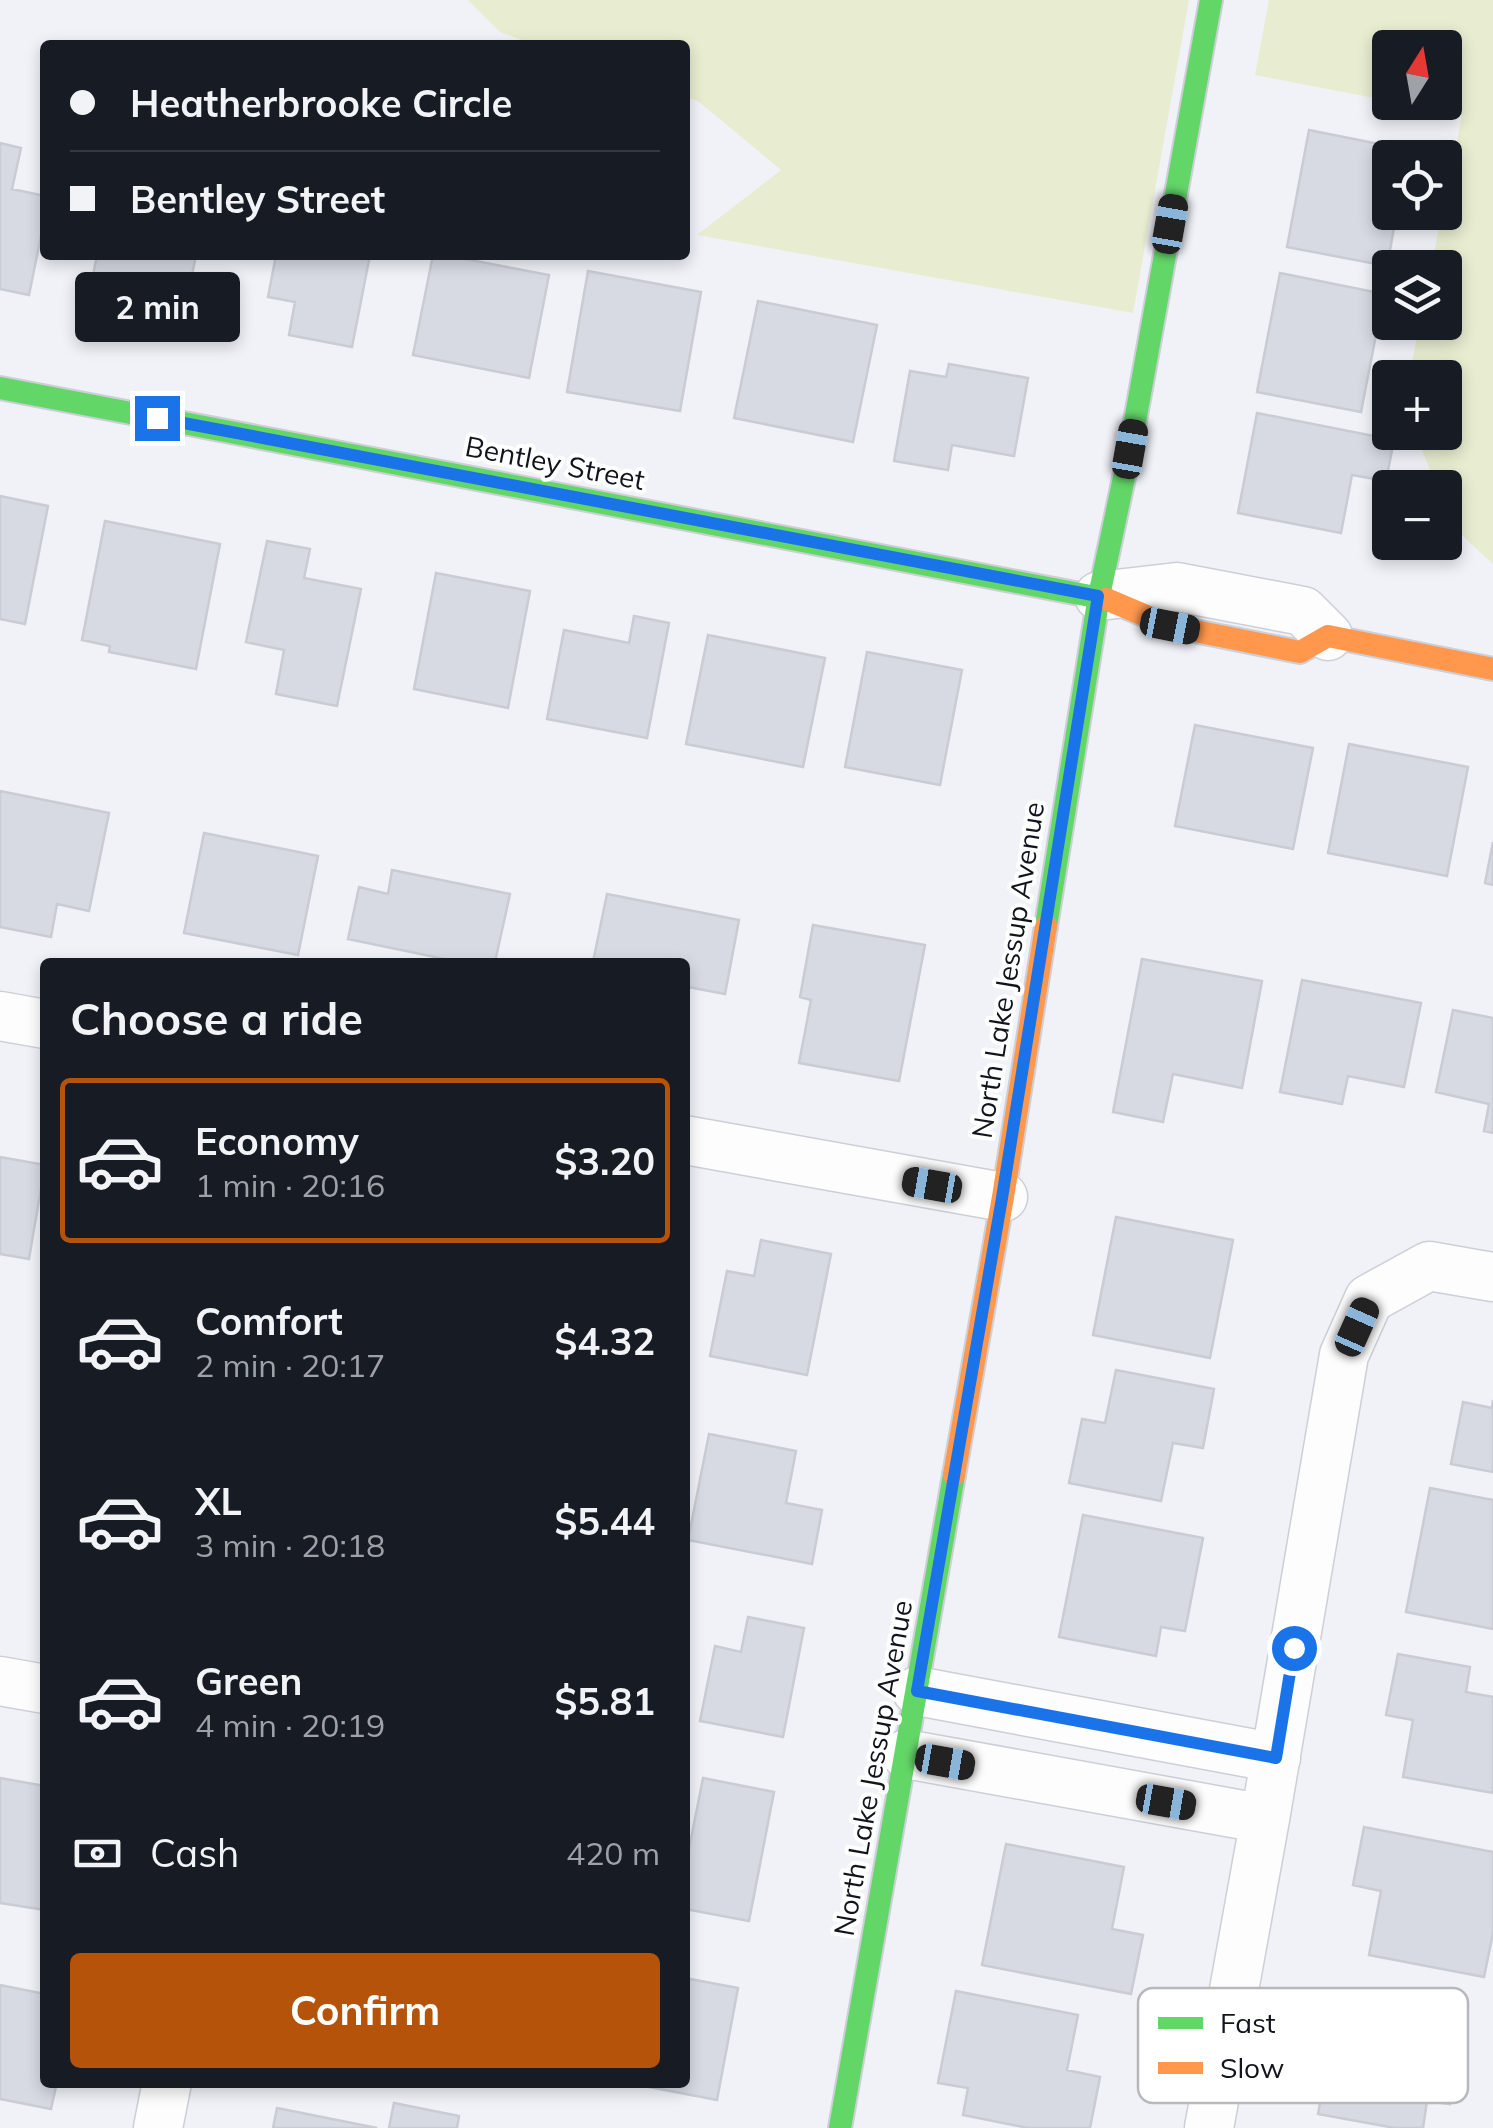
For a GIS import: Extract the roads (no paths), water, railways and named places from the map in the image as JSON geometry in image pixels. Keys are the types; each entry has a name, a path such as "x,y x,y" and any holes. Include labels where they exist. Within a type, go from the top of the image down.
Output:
{"street":[{"name":"North Lake Jessup Avenue","path":"840,2128 1002,1198 1098,596 1130,449 1210,0"},
{"name":"Bentley Street","path":"0,388 1098,596"},
{"path":"1098,596 1177,587 1303,611 1328,636 1493,669"},
{"path":"0,1016 40,1023"},
{"path":"690,1141 1002,1198"},
{"path":"1234,1988 1344,1355 1369,1298 1429,1266 1493,1276"},
{"path":"0,1681 40,1688"},
{"path":"917,1691 1276,1758"},
{"path":"1102,1790 1112,1728"},
{"path":"906,1754 1265,1819"},
{"path":"158,2128 165,2088"},
{"path":"1209,2128 1214,2103"}]}
